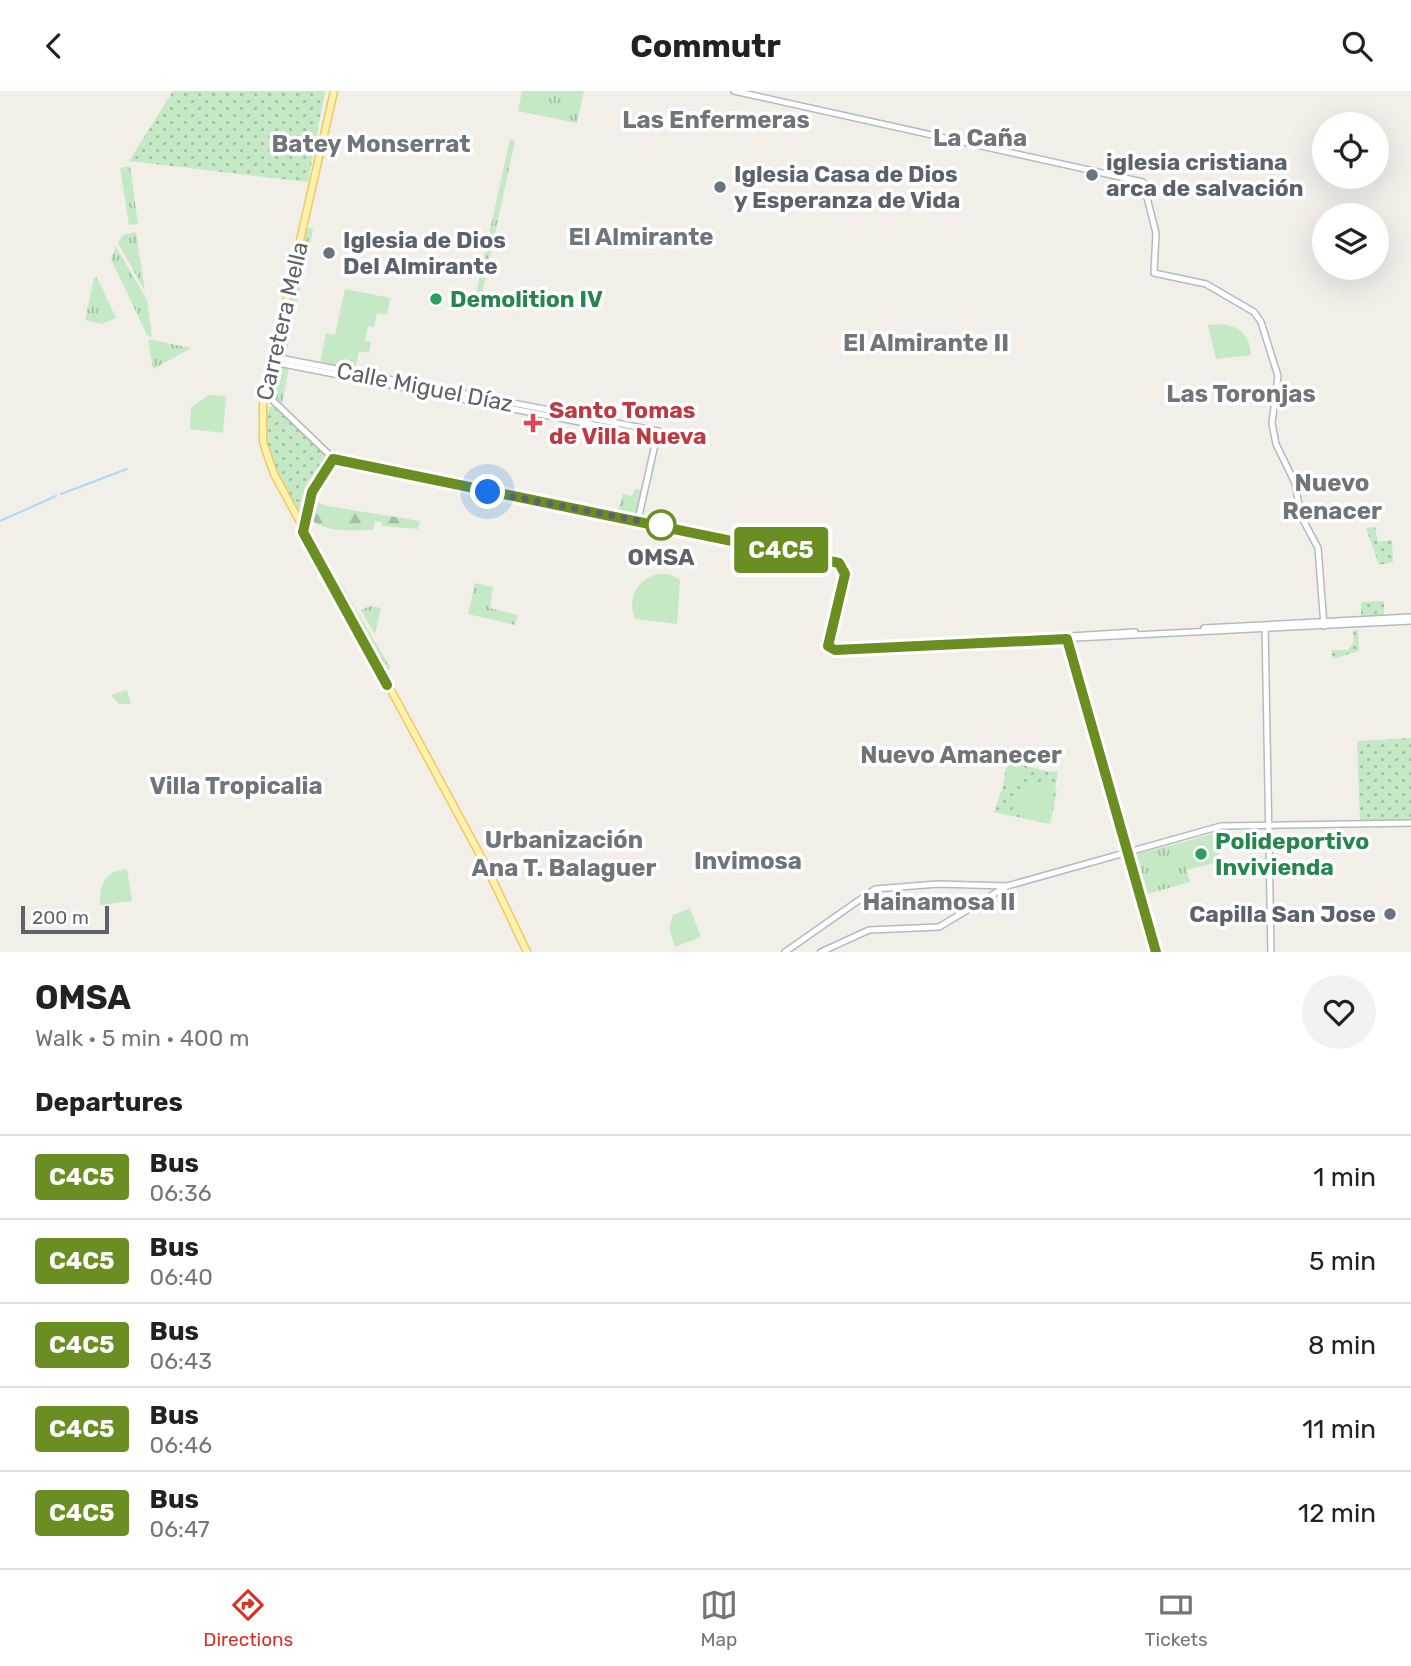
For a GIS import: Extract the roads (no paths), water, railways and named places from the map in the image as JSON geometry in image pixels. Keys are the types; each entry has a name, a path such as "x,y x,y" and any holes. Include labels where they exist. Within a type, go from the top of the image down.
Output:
{"main road":[{"name":"Carretera Mella","path":"334,91 265,393 263,442 274,474 303,532 485,864 527,952"}],"street":[{"path":"734,91 1143,182 1156,233 1154,273 1206,284 1254,313 1265,330 1278,385 1273,431 1277,449 1296,483 1302,519 1318,548 1324,624"},
{"name":"Calle Miguel Díaz","path":"273,360 657,436 638,520"},
{"path":"265,393 333,459 638,520 842,565 845,574 828,646 832,649 1411,619"},
{"path":"303,532 312,492 333,459"},
{"path":"1265,627 1271,952"},
{"path":"1066,637 1156,952"},
{"path":"821,952 869,930 939,927 1007,886 1221,826 1411,823"},
{"path":"785,952 875,889 938,884 1007,886"}],"waterway":[{"path":"61,494 127,469"},
{"path":"0,521 56,496"}],"place":[{"name":"iglesia cristiana arca de salvación","path":"1092,175"},
{"name":"Iglesia Casa de Dios y Esperanza de Vida","path":"720,187"},
{"name":"Iglesia de Dios Del Almirante","path":"329,253"},
{"name":"Demolition IV","path":"436,299"},
{"name":"Santo Tomas de Villa Nueva","path":"533,423"},
{"name":"OMSA","path":"661,525"},
{"name":"Polideportivo Invivienda","path":"1201,854"},
{"name":"Capilla San Jose","path":"1390,914"}],"district":[{"name":"Las Enfermeras","path":"716,120"},
{"name":"La Caña","path":"980,138"},
{"name":"Batey Monserrat","path":"371,144"},
{"name":"El Almirante","path":"641,237"},
{"name":"El Almirante II","path":"926,343"},
{"name":"Las Toronjas","path":"1241,394"},
{"name":"Nuevo Renacer","path":"1332,497"},
{"name":"Nuevo Amanecer","path":"961,755"},
{"name":"Villa Tropicalia","path":"236,786"},
{"name":"Urbanización Ana T. Balaguer","path":"564,854"},
{"name":"Invimosa","path":"748,861"},
{"name":"Hainamosa II","path":"939,902"}]}
